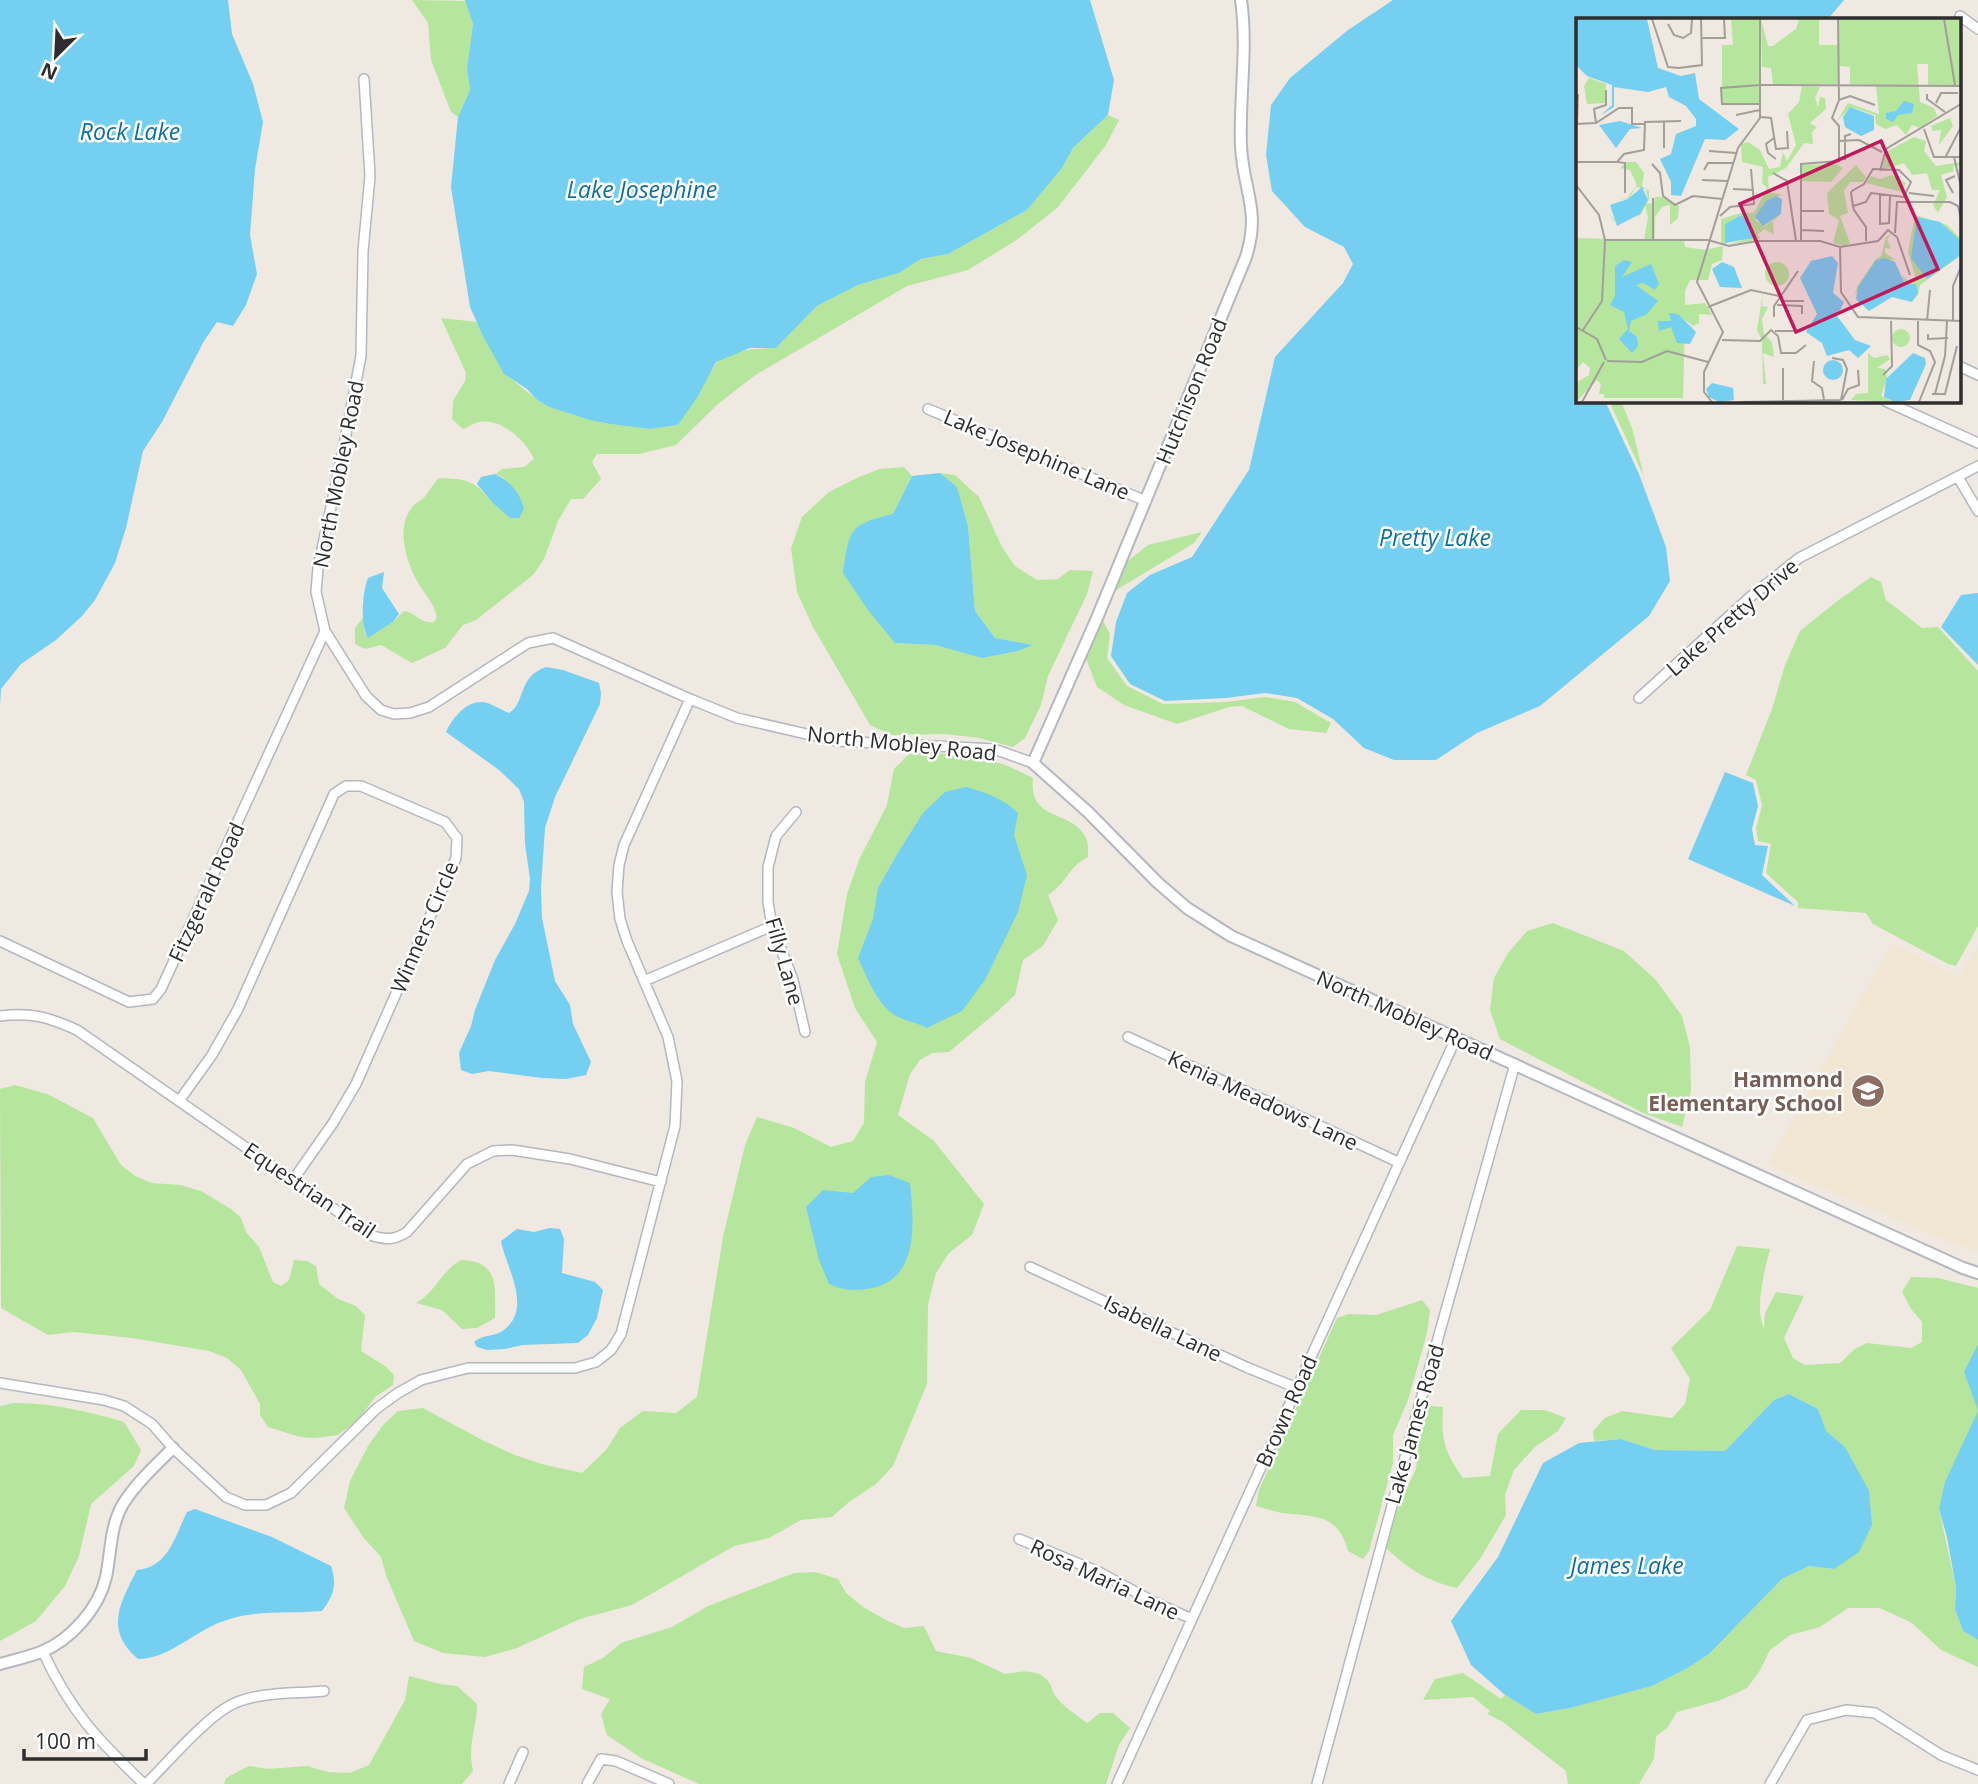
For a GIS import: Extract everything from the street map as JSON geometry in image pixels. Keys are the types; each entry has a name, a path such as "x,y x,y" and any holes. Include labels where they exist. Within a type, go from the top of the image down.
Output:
{"street":[{"name":"Hutchison Road","path":"1033,763 1146,500 1253,236 1254,217 1241,145 1241,0"},
{"path":"1960,16 1978,29"},
{"name":"North Mobley Road","path":"364,79 370,176 363,251 360,356 318,568 316,592 325,631 366,696 380,710 394,714 410,713 429,707 528,643 553,638 737,718 837,741 994,749 1033,763 1088,812 1157,882 1187,908 1231,936 1978,1273"},
{"path":"1960,366 1978,375"},
{"path":"1887,402 1978,443"},
{"name":"Lake Josephine Lane","path":"928,409 1146,500"},
{"name":"Lake Pretty Drive","path":"1639,698 1749,597 1799,558 1978,467"},
{"path":"1958,477 1978,511"},
{"name":"Fitzgerald Road","path":"0,941 129,1002 153,999 166,978 325,631"},
{"path":"0,1383 104,1400 124,1406 152,1424 173,1448 226,1497 245,1505 266,1504 291,1493 376,1409 421,1380 468,1368 575,1368 596,1362 611,1350 621,1334 675,1126 677,1081 668,1037 620,919 617,892 619,865 624,845 690,699"},
{"name":"Winners Circle","path":"179,1101 212,1055 238,1009 334,794 346,786 361,786 445,822 457,838 456,858 355,1084 333,1123 293,1180"},
{"name":"Filly Lane","path":"796,812 776,836 768,867 768,902 772,926 793,980 805,1032"},
{"path":"644,981 772,926"},
{"name":"Equestrian Trail","path":"0,1016 21,1014 48,1017 77,1030 373,1236 387,1240 398,1238 407,1232 467,1164 493,1151 512,1150 570,1159 661,1182"},
{"name":"Kenia Meadows Lane","path":"1128,1037 1398,1163"},
{"name":"Brown Road","path":"1117,1784 1456,1038"},
{"name":"Lake James Road","path":"1317,1784 1388,1517 1515,1065"},
{"name":"Isabella Lane","path":"1030,1266 1297,1388"},
{"path":"0,1664 43,1652 70,1634 92,1609 105,1580 112,1534 123,1505 145,1476 173,1448"},
{"name":"Rosa Maria Lane","path":"1019,1539 1099,1572 1192,1619"},
{"path":"43,1652 59,1685 81,1719 103,1745 145,1784 214,1716 230,1705 254,1698 324,1691"},
{"path":"1770,1784 1807,1720 1846,1710 1875,1713 1941,1755 1978,1770"},
{"path":"509,1784 523,1752"},
{"path":"587,1784 601,1759 616,1761 669,1784"}],"shaded area":[{"name":"Hammond Elementary School","path":"1892,943 1958,977 1978,946 1978,1251 1949,1242 1768,1164"}],"green space":[{"path":"412,0 466,1 473,24 467,69 470,90 458,117 451,112 431,60 428,23"},
{"path":"1108,115 1119,120 1106,145 1058,207 1018,239 968,270 907,286 754,376 718,404 676,445 639,454 597,454 592,462 601,479 583,499 571,499 558,521 544,559 533,575 476,620 463,625 445,648 412,663 381,645 365,649 355,644 355,628 365,615 364,632 368,638 393,622 404,611 429,622 434,622 437,617 412,571 404,532 408,514 413,506 425,497 439,478 469,482 492,502 504,478 496,474 502,469 524,467 534,459 519,438 504,427 479,422 463,429 452,419 453,401 465,381 466,373 441,318 478,322 504,373 549,407 603,423 650,429 678,425 718,361 746,350 776,348 817,306 858,285 899,273 921,259 948,254 1027,210 1062,168 1073,148"},
{"path":"1609,402 1621,402 1632,428 1644,477"},
{"path":"904,467 912,476 893,514 895,643 935,645 982,658 1018,651 1032,645 995,638 975,611 968,526 957,488 940,473 955,475 979,497 1002,547 1015,566 1037,580 1058,579 1070,570 1093,571 1087,594 1048,676 1041,705 1025,738 1013,747 979,738 945,734 892,735 870,725 813,627 797,592 791,548 802,517 829,492 859,477 880,469"},
{"path":"1202,532 1194,543 1113,592 1124,564 1148,545"},
{"path":"1871,577 1881,582 1886,600 1922,628 1938,627 1978,671 1978,926 1956,966 1873,924 1866,913 1798,908 1798,902 1766,873 1771,844 1758,841 1756,829 1762,805 1756,780 1746,775 1772,709 1785,665 1800,631"},
{"path":"1101,617 1110,634 1107,658 1127,686 1163,704 1226,702 1265,697 1295,702 1331,723 1326,733 1289,729 1242,706 1229,707 1177,724 1124,705 1097,687 1085,656"},
{"path":"914,749 944,754 974,754 1033,778 1033,793 1038,803 1081,830 1087,840 1088,857 1076,865 1048,895 1058,920 1043,946 1023,960 1015,995 949,1052 932,1053 920,1060 910,1074 898,1115 934,1141 984,1204 972,1235 949,1253 936,1273 928,1304 927,1384 893,1466 876,1484 832,1517 801,1520 769,1538 734,1546 632,1605 580,1619 517,1648 485,1657 443,1653 414,1641 381,1557 363,1537 344,1508 350,1481 368,1446 383,1425 398,1411 423,1408 515,1455 582,1473 606,1450 620,1428 643,1411 676,1413 697,1397 723,1237 745,1145 757,1117 794,1128 831,1147 853,1141 864,1123 865,1082 877,1042 855,1008 837,954 847,894 859,860 887,805 894,769"},
{"path":"1553,923 1624,951 1656,980 1682,1016 1690,1047 1691,1090 1682,1127 1643,1113 1500,1039 1490,1010 1494,978 1508,953 1527,931"},
{"path":"15,1085 47,1094 93,1118 121,1165 135,1176 152,1183 180,1185 201,1191 231,1209 241,1218 246,1232 259,1247 273,1282 281,1286 289,1280 294,1260 307,1261 316,1266 319,1284 338,1299 356,1306 365,1315 361,1351 394,1375 393,1385 375,1397 358,1420 338,1435 300,1437 268,1427 260,1415 260,1404 241,1370 227,1358 209,1351 132,1338 74,1332 48,1335 1,1308 0,1089"},
{"path":"1737,1246 1770,1249 1760,1300 1764,1328 1765,1313 1776,1292 1804,1296 1784,1338 1793,1358 1805,1365 1840,1363 1855,1349 1867,1343 1911,1348 1922,1342 1922,1322 1902,1292 1911,1277 1938,1278 1978,1288 1978,1344 1965,1372 1978,1411 1939,1509 1956,1588 1955,1609 1963,1631 1978,1640 1978,1667 1941,1650 1912,1623 1880,1608 1848,1608 1820,1627 1790,1635 1770,1650 1747,1688 1721,1700 1677,1712 1667,1728 1656,1736 1654,1759 1639,1784 1568,1784 1566,1771 1503,1722 1487,1714 1490,1711 1473,1697 1423,1700 1435,1679 1463,1673 1501,1699 1505,1695 1536,1714 1570,1708 1652,1686 1709,1654 1782,1579 1809,1566 1834,1569 1845,1447 1826,1432 1818,1409 1789,1394 1774,1400 1725,1451 1655,1450 1621,1439 1594,1441 1593,1431 1605,1418 1622,1411 1672,1418 1685,1404 1690,1379 1671,1348 1710,1310"},
{"path":"461,1260 483,1265 493,1278 495,1286 495,1318 477,1328 462,1329 442,1310 416,1303"},
{"path":"1422,1300 1430,1310 1427,1333 1408,1400 1393,1435 1393,1463 1369,1551 1363,1559 1348,1551 1338,1530 1323,1519 1256,1506 1259,1490 1337,1318 1349,1314 1376,1315"},
{"path":"14,1403 70,1408 124,1422 141,1450 134,1466 91,1504 79,1556 65,1586 36,1621 0,1641 0,1406"},
{"path":"1428,1406 1443,1407 1445,1445 1463,1478 1490,1476 1498,1434 1521,1410 1545,1410 1566,1418 1558,1431 1535,1447 1514,1470 1505,1495 1506,1515 1480,1559 1457,1588 1418,1573 1386,1548 1397,1510 1416,1469 1421,1423"},
{"path":"815,1572 838,1579 846,1593 863,1607 888,1621 904,1628 924,1626 936,1651 971,1658 1005,1674 1023,1672 1041,1675 1061,1702 1087,1723 1100,1713 1113,1713 1130,1728 1119,1745 1106,1784 699,1784 641,1758 607,1735 601,1714 610,1699 582,1689 584,1667 603,1658 621,1643 672,1627 708,1606 794,1573"},
{"path":"409,1676 457,1686 477,1704 471,1752 473,1771 462,1784 224,1784 226,1778 249,1766 268,1769 307,1766 328,1772 350,1773 369,1765 405,1700"}],"water":[{"name":"Rock Lake","path":"0,0 228,0 232,34 253,84 263,122 255,169 250,235 257,274 246,305 233,326 217,322 143,451 126,528 115,563 95,600 56,640 21,664 1,689 0,706"},
{"name":"Lake Josephine","path":"465,0 1090,0 1114,80 1108,115 1073,148 1062,168 1027,210 948,254 921,259 899,273 858,285 817,306 776,348 750,348 716,362 698,396 678,425 650,429 590,420 549,407 536,399 527,389 504,374 470,307 451,187 458,117 470,90 467,69 473,24"},
{"name":"Pretty Lake","path":"1393,0 1844,0 1829,18 1576,18 1576,402 1605,402 1639,474 1666,547 1670,581 1649,616 1540,706 1477,733 1436,760 1394,760 1364,748 1333,719 1297,698 1265,693 1165,701 1130,684 1111,656 1116,622 1127,593 1150,575 1192,557 1249,470 1275,357 1343,283 1353,264 1344,247 1305,227 1272,191 1266,155 1271,105 1290,78 1348,30"},
{"path":"940,473 957,487 968,526 975,611 995,638 1033,645 1018,651 982,658 935,645 895,643 843,573 847,547 854,531 867,522 893,514 912,476"},
{"path":"495,474 510,484 520,498 524,509 519,518 510,518 477,484 481,477"},
{"path":"384,572 382,588 399,614 393,622 368,638 363,617 366,584 368,578"},
{"path":"1978,593 1978,665 1941,627 1961,595"},
{"path":"546,667 599,683 601,693 600,704 555,797 545,828 541,887 542,918 555,981 570,1005 573,1024 591,1062 586,1075 566,1079 489,1071 472,1074 461,1070 459,1053 495,960 529,891 530,879 525,844 524,802 519,789 499,770 446,732 460,712 475,703 488,703 509,713 518,703 530,677"},
{"path":"1725,772 1753,783 1758,806 1752,829 1755,845 1768,846 1762,875 1795,906 1688,859"},
{"path":"966,787 994,797 1018,813 1014,835 1027,875 1018,912 985,980 962,1011 927,1028 898,1017 885,1007 871,987 858,958 873,919 878,888 923,813 945,792"},
{"path":"889,1175 910,1183 912,1233 905,1263 896,1276 884,1284 866,1289 843,1289 829,1284 819,1260 806,1207 823,1190 853,1193 871,1177"},
{"path":"550,1228 560,1229 564,1239 562,1273 595,1282 603,1290 597,1318 588,1335 578,1343 523,1345 487,1350 477,1347 474,1342 478,1339 504,1330 512,1321 516,1310 515,1287 501,1241 517,1229 534,1232"},
{"path":"1978,1344 1978,1411 1964,1372"},
{"name":"James Lake","path":"1789,1394 1818,1409 1826,1431 1845,1447 1869,1491 1872,1525 1859,1552 1834,1569 1809,1566 1782,1579 1709,1654 1652,1686 1570,1708 1536,1714 1505,1695 1471,1665 1451,1621 1498,1557 1543,1463 1579,1443 1621,1439 1655,1450 1725,1451 1774,1400"},
{"path":"1978,1411 1978,1640 1963,1631 1955,1609 1956,1588 1939,1509 1945,1482"},
{"path":"195,1509 272,1537 331,1566 333,1590 322,1611 233,1618 211,1626 160,1655 138,1659 127,1648 118,1627 118,1616 125,1594 137,1570 148,1568 164,1557 187,1512"}],"place":[{"name":"Hammond Elementary School","path":"1868,1091"}]}
